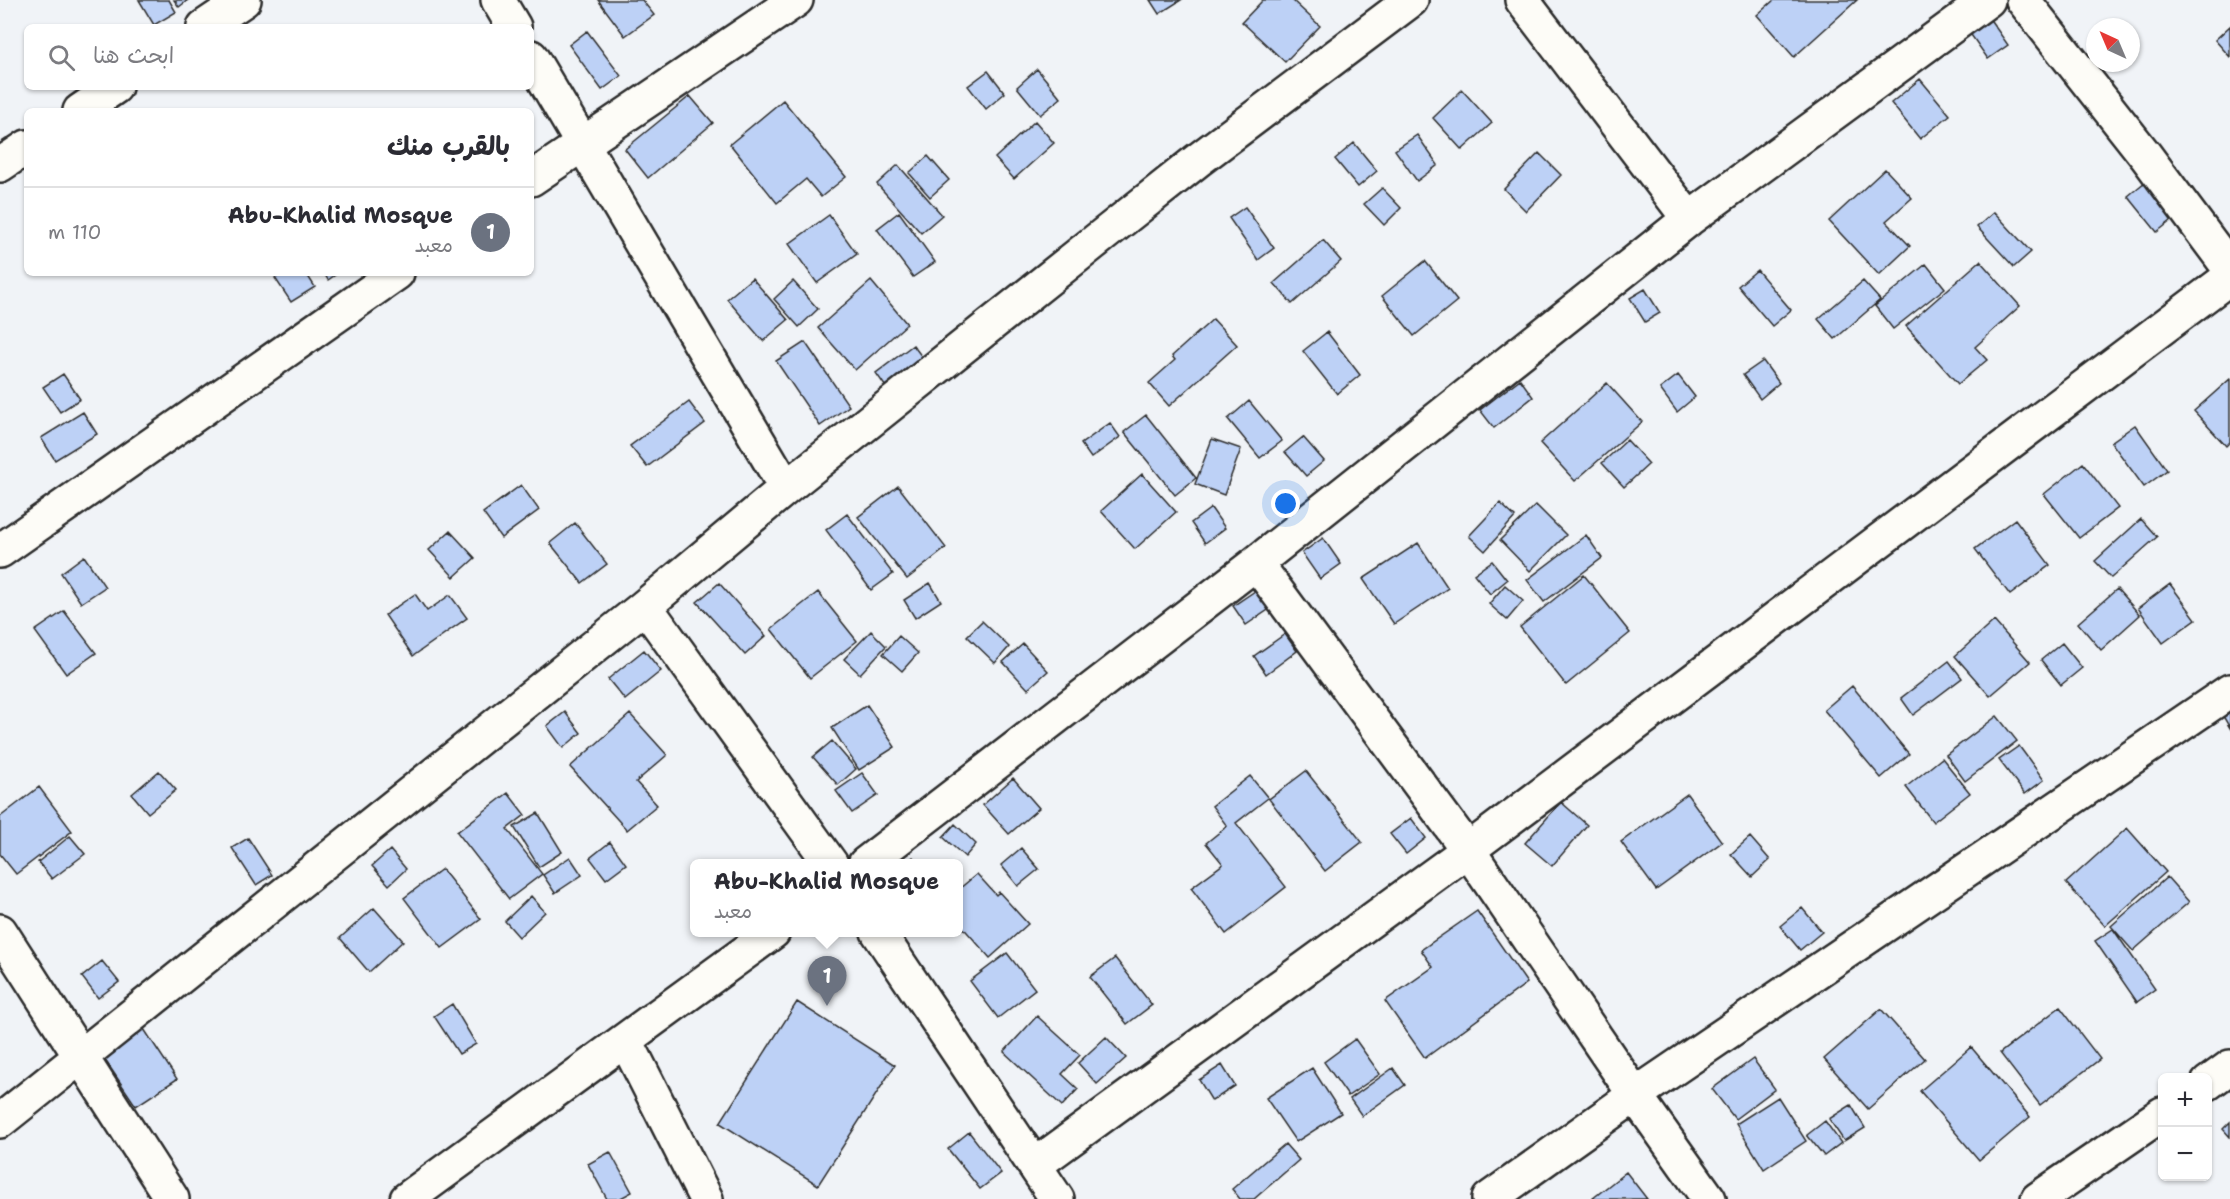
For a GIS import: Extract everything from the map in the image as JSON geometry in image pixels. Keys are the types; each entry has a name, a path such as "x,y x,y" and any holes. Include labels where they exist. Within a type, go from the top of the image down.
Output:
{"street":[{"path":"208,24 244,0"},
{"path":"498,0 511,24"},
{"path":"534,177 796,0"},
{"path":"0,1121 645,606 786,488 1189,167 1411,0"},
{"path":"1522,0 1689,219"},
{"path":"871,859 1256,563 1689,219 1988,0"},
{"path":"2023,0 2230,269"},
{"path":"534,62 786,488"},
{"path":"84,108 112,90"},
{"path":"0,165 24,149"},
{"path":"0,550 393,276"},
{"path":"1035,1165 1468,850 2230,277"},
{"path":"1256,563 1468,850 1709,1199"},
{"path":"645,606 827,859"},
{"path":"1489,1199 1635,1095 2230,691"},
{"path":"0,931 172,1199"},
{"path":"407,1199 768,937"},
{"path":"881,937 1057,1199"},
{"path":"626,1041 706,1199"},
{"path":"2212,1080 2230,1067"},
{"path":"2038,1199 2158,1117"}],"building":[{"path":"139,0 169,0 176,12 153,24"},
{"path":"174,0 188,0 179,7"},
{"path":"598,0 642,0 654,15 625,36"},
{"path":"1150,0 1181,0 1159,14"},
{"path":"1263,0 1292,0 1320,26 1285,62 1242,22"},
{"path":"1774,0 1857,0 1794,57 1757,15"},
{"path":"1989,18 2008,45 1988,59 1969,32"},
{"path":"2230,26 2230,57 2215,40"},
{"path":"587,31 621,76 602,90 569,45"},
{"path":"1037,69 1061,98 1040,115 1017,87"},
{"path":"988,71 1005,93 986,109 968,86"},
{"path":"1920,79 1950,115 1920,139 1891,103"},
{"path":"1462,90 1492,123 1462,150 1433,118"},
{"path":"690,96 713,123 648,178 625,149"},
{"path":"783,100 846,177 821,197 806,179 777,203 730,144"},
{"path":"1035,121 1054,143 1014,179 995,158"},
{"path":"1417,135 1438,165 1417,181 1395,150"},
{"path":"1354,143 1377,171 1358,187 1335,159"},
{"path":"1539,153 1561,175 1526,211 1504,189"},
{"path":"928,156 949,180 930,197 909,173"},
{"path":"898,165 942,215 921,233 877,184"},
{"path":"1885,169 1912,198 1886,221 1910,246 1879,275 1829,221"},
{"path":"2151,177 2181,213 2157,232 2128,196"},
{"path":"1382,188 1401,208 1384,225 1364,204"},
{"path":"1245,207 1274,248 1258,260 1229,218"},
{"path":"899,212 935,262 913,277 877,229"},
{"path":"1994,212 2031,252 2014,267 1977,227"},
{"path":"829,215 857,254 817,283 789,244"},
{"path":"1323,240 1341,261 1292,304 1274,283"},
{"path":"1425,261 1457,301 1414,336 1382,296"},
{"path":"1980,261 2020,306 1975,347 1987,360 1958,384 1906,326"},
{"path":"1926,264 1945,288 1893,329 1875,306"},
{"path":"1757,270 1791,310 1772,326 1738,286"},
{"path":"278,276 308,276 315,287 291,302 275,278"},
{"path":"752,278 788,320 763,341 727,299"},
{"path":"793,281 818,309 799,327 774,299"},
{"path":"871,281 907,324 855,370 818,328"},
{"path":"1863,281 1880,300 1835,339 1818,319"},
{"path":"1645,289 1660,313 1645,322 1630,298"},
{"path":"1213,319 1237,345 1169,406 1149,383 1175,360 1172,356"},
{"path":"1327,332 1360,375 1337,394 1303,351"},
{"path":"805,342 849,406 820,426 776,361"},
{"path":"913,345 928,365 890,393 876,373"},
{"path":"1763,361 1779,383 1760,399 1743,375"},
{"path":"63,374 80,399 60,412 43,387"},
{"path":"1678,375 1695,397 1677,412 1660,389"},
{"path":"1520,379 1533,397 1494,428 1480,410"},
{"path":"2230,379 2230,442 2226,446 2194,411"},
{"path":"1607,383 1642,422 1575,481 1540,443"},
{"path":"1249,401 1282,441 1260,458 1228,419"},
{"path":"689,402 705,423 647,467 630,446"},
{"path":"83,412 97,434 55,460 41,438"},
{"path":"1146,415 1196,478 1175,495 1124,432"},
{"path":"1110,423 1120,437 1091,458 1081,444"},
{"path":"2135,425 2167,470 2144,487 2111,442"},
{"path":"1303,437 1324,461 1306,476 1285,452"},
{"path":"1212,439 1241,449 1224,495 1195,484"},
{"path":"1627,440 1649,464 1624,487 1602,463"},
{"path":"2083,463 2118,508 2079,538 2044,494"},
{"path":"1142,474 1176,512 1135,549 1101,511"},
{"path":"521,485 539,510 501,538 483,513"},
{"path":"898,486 946,548 907,579 858,517"},
{"path":"1500,503 1515,517 1485,551 1469,536"},
{"path":"1536,505 1566,535 1530,571 1500,540"},
{"path":"1211,508 1225,528 1205,543 1191,523"},
{"path":"847,514 893,574 871,590 826,530"},
{"path":"2015,519 2050,565 2010,595 1975,549"},
{"path":"2141,519 2157,537 2111,578 2095,561"},
{"path":"575,523 607,564 582,583 550,543"},
{"path":"450,531 475,558 454,577 429,550"},
{"path":"1586,535 1602,558 1544,602 1527,580"},
{"path":"1323,538 1341,564 1320,579 1302,553"},
{"path":"1418,543 1448,588 1394,624 1363,579"},
{"path":"84,556 105,587 81,603 61,573"},
{"path":"1492,561 1507,580 1490,594 1474,574"},
{"path":"1584,575 1630,633 1566,685 1520,627"},
{"path":"719,583 766,636 745,655 697,602"},
{"path":"930,583 941,601 915,618 904,600"},
{"path":"2170,584 2196,619 2163,643 2138,608"},
{"path":"1505,585 1523,601 1507,620 1489,604"},
{"path":"1258,589 1271,608 1246,625 1233,606"},
{"path":"2117,589 2140,615 2101,650 2078,623"},
{"path":"818,592 857,641 810,678 771,629"},
{"path":"415,594 427,611 450,595 467,618 413,656 385,615"},
{"path":"64,611 96,653 66,674 35,631"},
{"path":"982,621 1009,647 995,663 967,636"},
{"path":"1994,621 2030,662 1990,696 1955,656"},
{"path":"871,631 886,646 860,674 844,659"},
{"path":"1285,634 1297,651 1266,674 1254,656"},
{"path":"899,636 918,653 902,671 883,654"},
{"path":"2062,643 2082,668 2061,685 2041,660"},
{"path":"1023,644 1048,671 1028,689 1003,662"},
{"path":"644,650 661,671 625,700 608,679"},
{"path":"1949,661 1962,678 1913,715 1901,698"},
{"path":"1852,686 1909,754 1881,778 1824,710"},
{"path":"867,705 895,747 859,770 832,728"},
{"path":"2230,705 2230,728 2220,711"},
{"path":"565,712 581,733 563,748 547,726"},
{"path":"630,714 667,755 636,782 657,805 627,830 570,767"},
{"path":"1997,716 2017,741 1965,781 1946,755"},
{"path":"832,741 856,769 838,785 813,757"},
{"path":"2019,746 2044,780 2025,794 1999,760"},
{"path":"1942,758 1970,793 1933,822 1906,787"},
{"path":"159,771 176,790 148,813 132,794"},
{"path":"1306,771 1362,842 1325,871 1269,799"},
{"path":"862,773 878,795 852,813 836,791"},
{"path":"1250,776 1268,798 1236,823 1286,887 1226,934 1191,888 1223,864 1206,843 1227,826 1212,806"},
{"path":"1013,778 1039,808 1009,834 983,805"},
{"path":"39,787 72,831 16,874 0,854 0,817"},
{"path":"508,793 525,815 507,829 542,874 509,899 457,832"},
{"path":"1687,794 1722,842 1656,890 1621,842"},
{"path":"1561,802 1587,825 1552,866 1525,843"},
{"path":"538,813 562,852 539,867 514,827"},
{"path":"1411,818 1426,838 1406,854 1390,834"},
{"path":"955,824 976,844 965,857 943,837"},
{"path":"2127,828 2166,872 2105,926 2066,883"},
{"path":"70,836 85,854 52,879 38,862"},
{"path":"1750,837 1770,860 1752,877 1731,854"},
{"path":"248,838 272,875 256,885 232,848"},
{"path":"610,842 626,864 606,879 590,858"},
{"path":"1021,848 1039,869 1018,886 1001,865"},
{"path":"390,850 406,869 389,885 372,866"},
{"path":"570,857 582,875 555,893 543,875"},
{"path":"442,869 481,919 442,948 404,898"},
{"path":"977,874 996,895 999,892 1028,924 990,958 963,928 963,886"},
{"path":"2167,877 2189,902 2133,951 2111,926"},
{"path":"531,896 545,912 519,937 505,921"},
{"path":"374,908 403,941 369,972 340,938"},
{"path":"1802,908 1822,932 1800,950 1780,926"},
{"path":"1477,911 1527,983 1425,1058 1385,1001 1433,967 1421,950"},
{"path":"2113,929 2155,989 2137,1002 2095,941"},
{"path":"1007,953 1035,989 998,1018 970,981"},
{"path":"1115,958 1152,1005 1127,1024 1090,977"},
{"path":"102,961 119,982 98,998 82,977"},
{"path":"797,1002 895,1065 818,1185 720,1123"},
{"path":"452,1004 476,1044 459,1054 434,1016"},
{"path":"2060,1007 2100,1059 2040,1105 2000,1053"},
{"path":"1881,1009 1925,1059 1868,1109 1824,1059"},
{"path":"1037,1016 1080,1055 1062,1074 1078,1089 1062,1106 1004,1052"},
{"path":"142,1026 177,1079 136,1106 101,1054"},
{"path":"1106,1037 1126,1058 1097,1084 1078,1063"},
{"path":"1355,1039 1380,1074 1348,1096 1324,1062"},
{"path":"1971,1047 2030,1117 1979,1160 1920,1091"},
{"path":"1753,1059 1775,1089 1735,1119 1712,1089"},
{"path":"1222,1065 1235,1086 1212,1101 1199,1080"},
{"path":"1312,1068 1341,1113 1296,1142 1266,1098"},
{"path":"1393,1068 1405,1085 1362,1116 1350,1099"},
{"path":"1778,1097 1806,1141 1764,1169 1736,1124"},
{"path":"1851,1105 1865,1128 1844,1141 1829,1119"},
{"path":"1825,1121 1841,1143 1824,1156 1807,1135"},
{"path":"2230,1122 2230,1137 2223,1129"},
{"path":"969,1132 1001,1173 980,1189 948,1149"},
{"path":"1285,1144 1299,1160 1254,1199 1240,1199 1232,1189"},
{"path":"610,1152 632,1192 619,1199 607,1199 588,1164"},
{"path":"1626,1172 1647,1199 1592,1199"}],"place":[{"name":"Abu-Khalid Mosque","path":"827,1006"}]}
